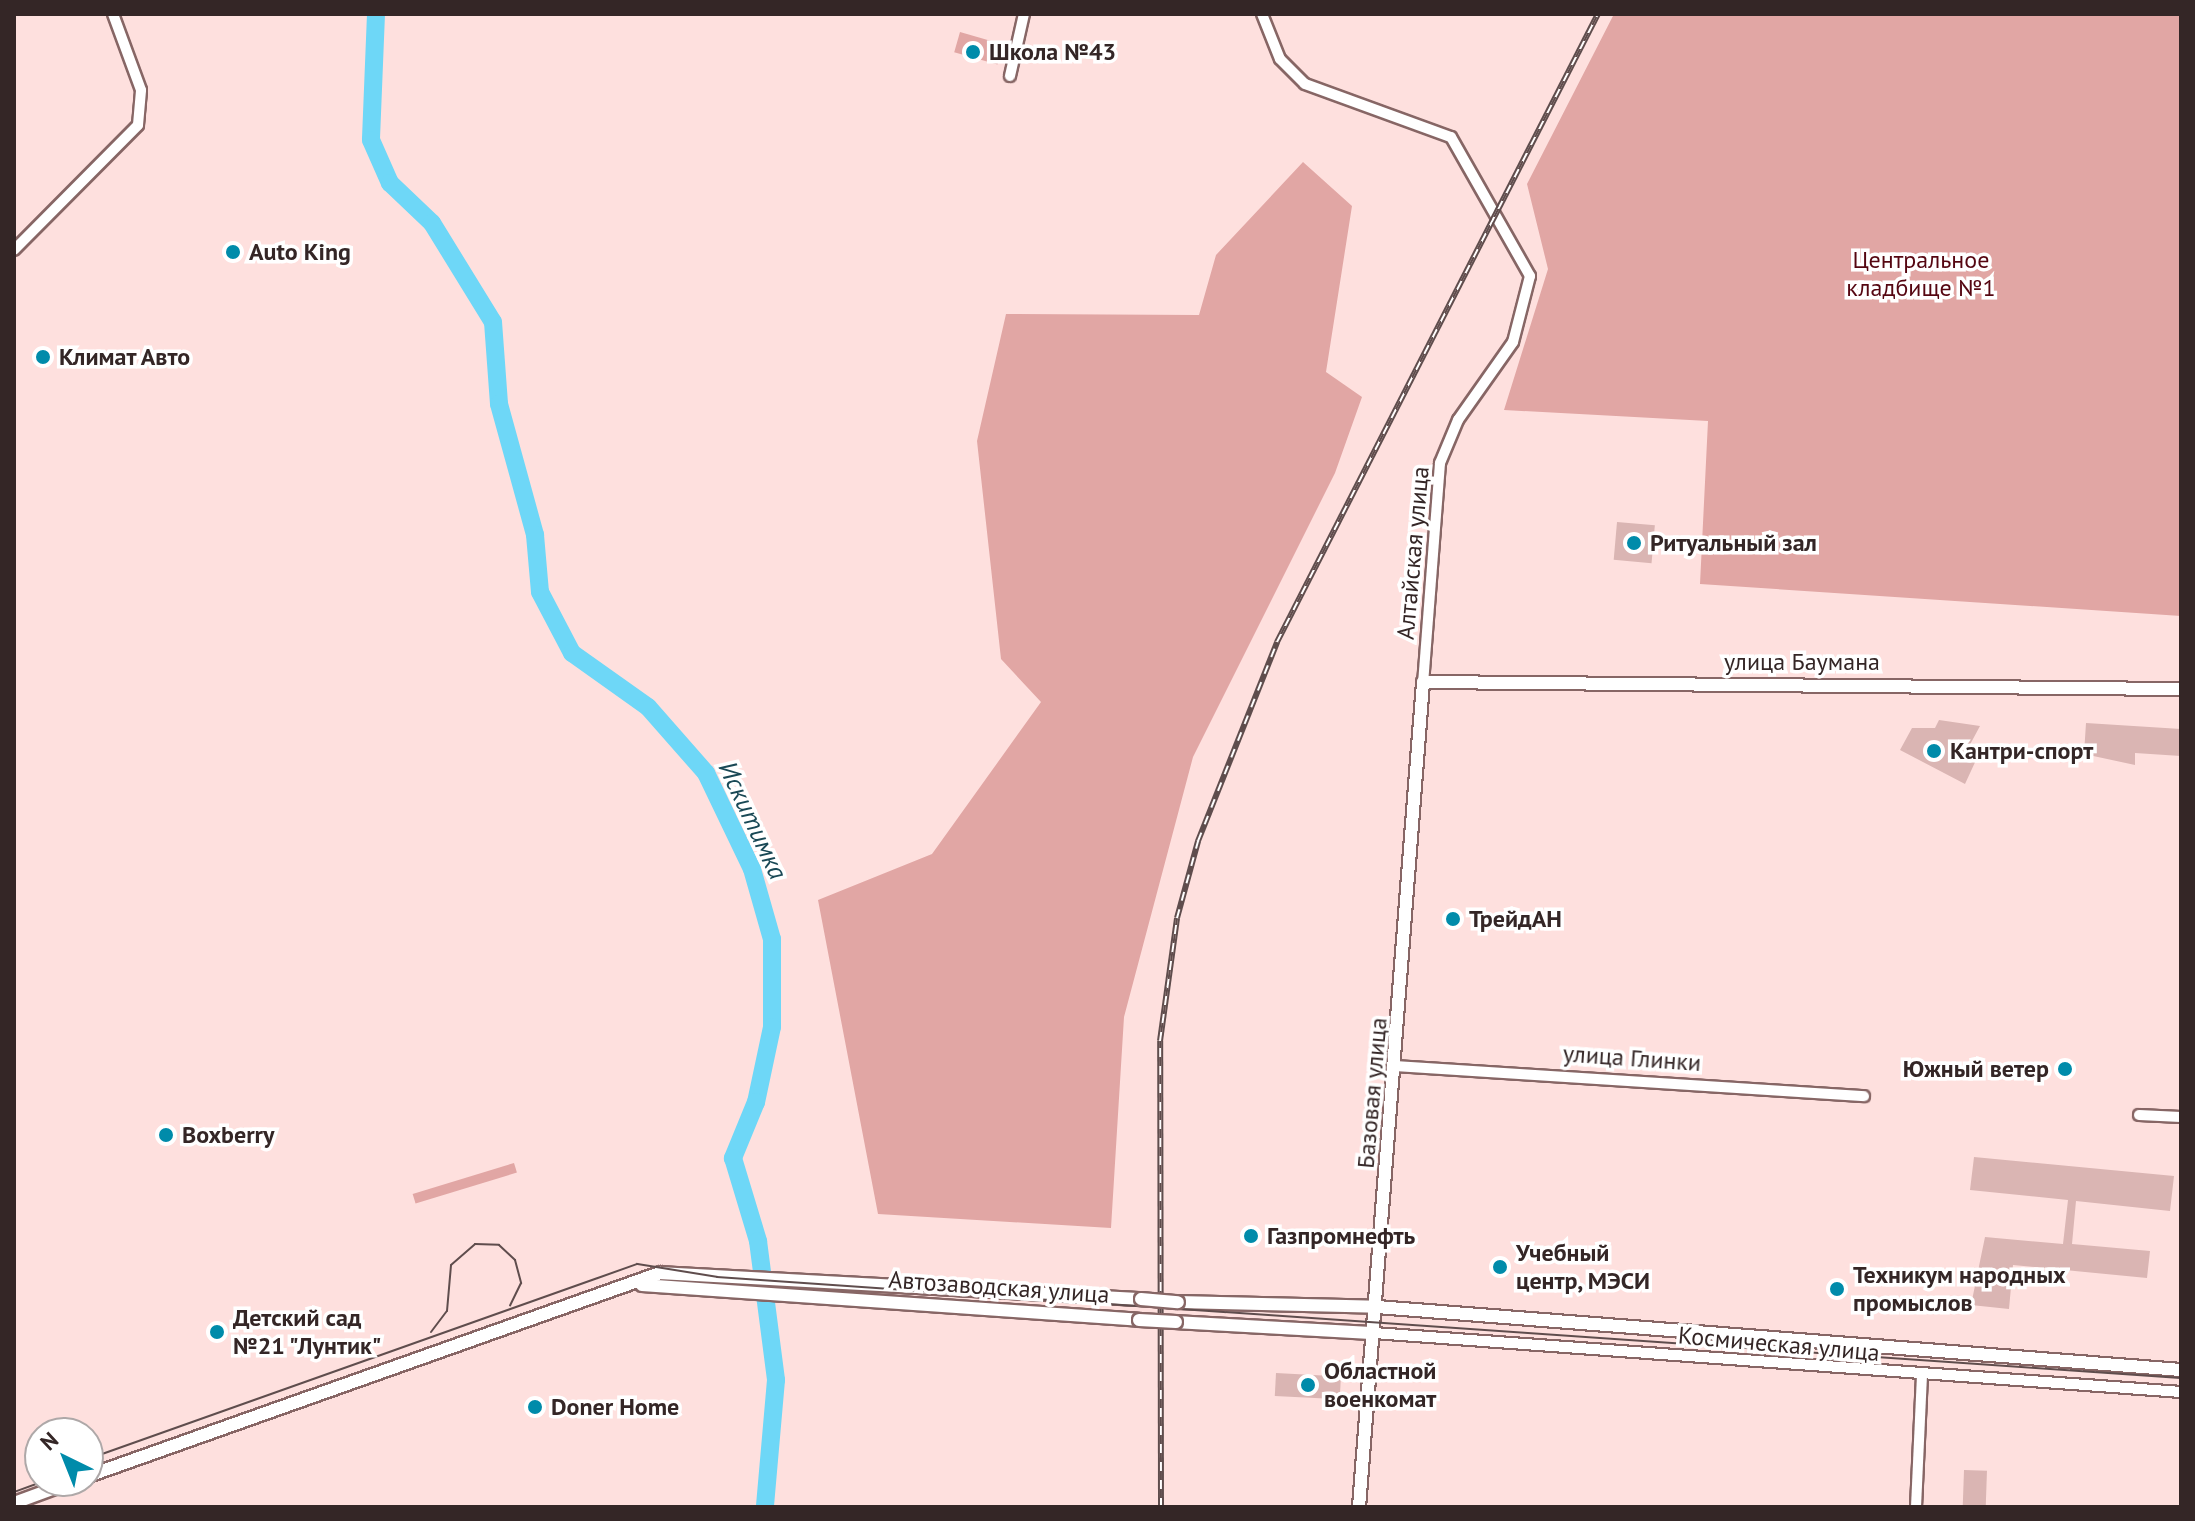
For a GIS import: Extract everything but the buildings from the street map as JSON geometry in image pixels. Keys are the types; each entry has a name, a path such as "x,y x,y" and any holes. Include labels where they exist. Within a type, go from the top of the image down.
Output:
{"main road":[{"name":"улица Баумана","path":"1423,682 2181,689"},
{"name":"Базовая улица","path":"1359,1507 1396,1066 1423,682"},
{"name":"Автозаводская улица","path":"104,1470 660,1273 717,1271 1178,1302 1377,1307"},
{"name":"Автозаводская улица","path":"622,1286 716,1289 1139,1320 1374,1333"},
{"name":"Космическая улица","path":"1377,1307 2181,1370"}],"street":[{"path":"14,250 138,125 141,90 113,14"},
{"path":"1010,76 1024,14"},
{"name":"Алтайская улица","path":"1262,14 1280,59 1305,84 1451,137 1530,276 1513,342 1458,420 1440,463 1423,682"},
{"name":"улица Глинки","path":"1396,1066 1864,1096"},
{"path":"2139,1115 2181,1117"},
{"name":"Космическая улица","path":"1374,1333 1922,1377 2181,1392"},
{"path":"1916,1507 1922,1377"}],"green space":[{"name":"Центральное кладбище №1","path":"1614,14 2181,14 2181,616 1700,584 1708,421 1504,410 1548,269 1527,184"},
{"path":"960,32 1003,44 997,65 954,52"},
{"path":"1303,162 1352,206 1326,372 1362,397 1335,473 1193,757 1124,1017 1111,1228 878,1214 818,900 932,854 1041,702 1001,659 977,441 1006,314 1199,315 1216,255"},
{"path":"514,1163 517,1173 416,1204 413,1194"}],"waterway":[{"name":"Искитимка","path":"376,14 371,140 390,183 432,223 493,322 499,404 535,535 540,592 572,653 648,707 706,773 752,869 772,939 772,1027 756,1102 733,1158 758,1241 776,1380 765,1507"}],"tram line":[{"path":"431,1332 447,1311 451,1265 475,1244 499,1245 515,1260 521,1283 510,1306"},
{"path":"104,1453 637,1264 717,1277 2181,1378"},
{"path":"14,1492 24,1488"}],"railway":[{"path":"1161,1507 1160,1041 1177,918 1198,841 1277,642 1598,14"}],"place":[{"name":"Школа №43","path":"973,52"},
{"name":"Auto King","path":"233,252"},
{"name":"Климат Авто","path":"43,357"},
{"name":"Ритуальный зал","path":"1634,543"},
{"name":"Кантри-спорт","path":"1934,751"},
{"name":"ТрейдАН","path":"1453,919"},
{"name":"Южный ветер","path":"2065,1069"},
{"name":"Boxberry","path":"166,1135"},
{"name":"Газпромнефть","path":"1251,1236"},
{"name":"Учебный центр, МЭСИ","path":"1500,1267"},
{"name":"Техникум народных промыслов","path":"1837,1289"},
{"name":"Детский сад №21 \"Лунтик\"","path":"217,1332"},
{"name":"Областной военкомат","path":"1308,1385"},
{"name":"Doner Home","path":"535,1407"}]}
